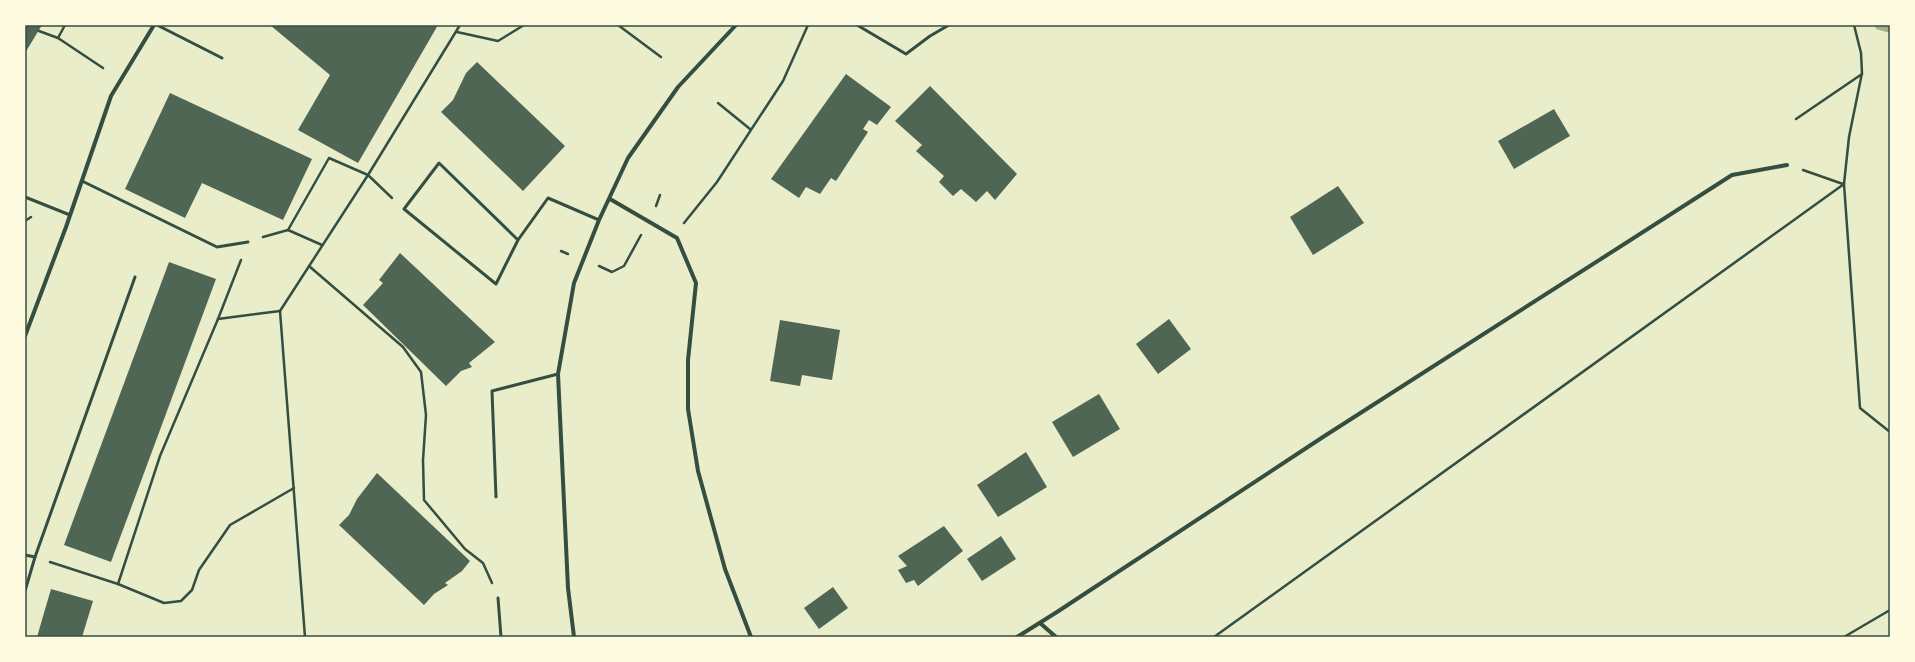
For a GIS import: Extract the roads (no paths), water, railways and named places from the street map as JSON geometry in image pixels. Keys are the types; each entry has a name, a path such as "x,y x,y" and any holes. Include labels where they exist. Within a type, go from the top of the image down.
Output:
{"street":[{"path":"25,336 70,215 111,96 156,25"},
{"path":"574,637 568,581 558,374 574,283 599,220 628,158 678,87 736,25"},
{"path":"1017,637 1732,174 1787,165"},
{"path":"610,199 676,238 696,282 688,360 688,409 698,471 725,569 751,637"},
{"path":"1040,623 1056,637"}],"lane":[{"path":"156,25 222,58"},
{"path":"857,25 906,54 930,36 950,25"},
{"path":"518,240 439,163 404,209 496,284 518,240 548,198 599,220"},
{"path":"82,181 217,246 248,242"},
{"path":"25,197 70,215"},
{"path":"25,590 35,557 135,277"},
{"path":"496,497 492,391 558,374"},
{"path":"25,555 35,557"},
{"path":"498,598 501,637"}]}
